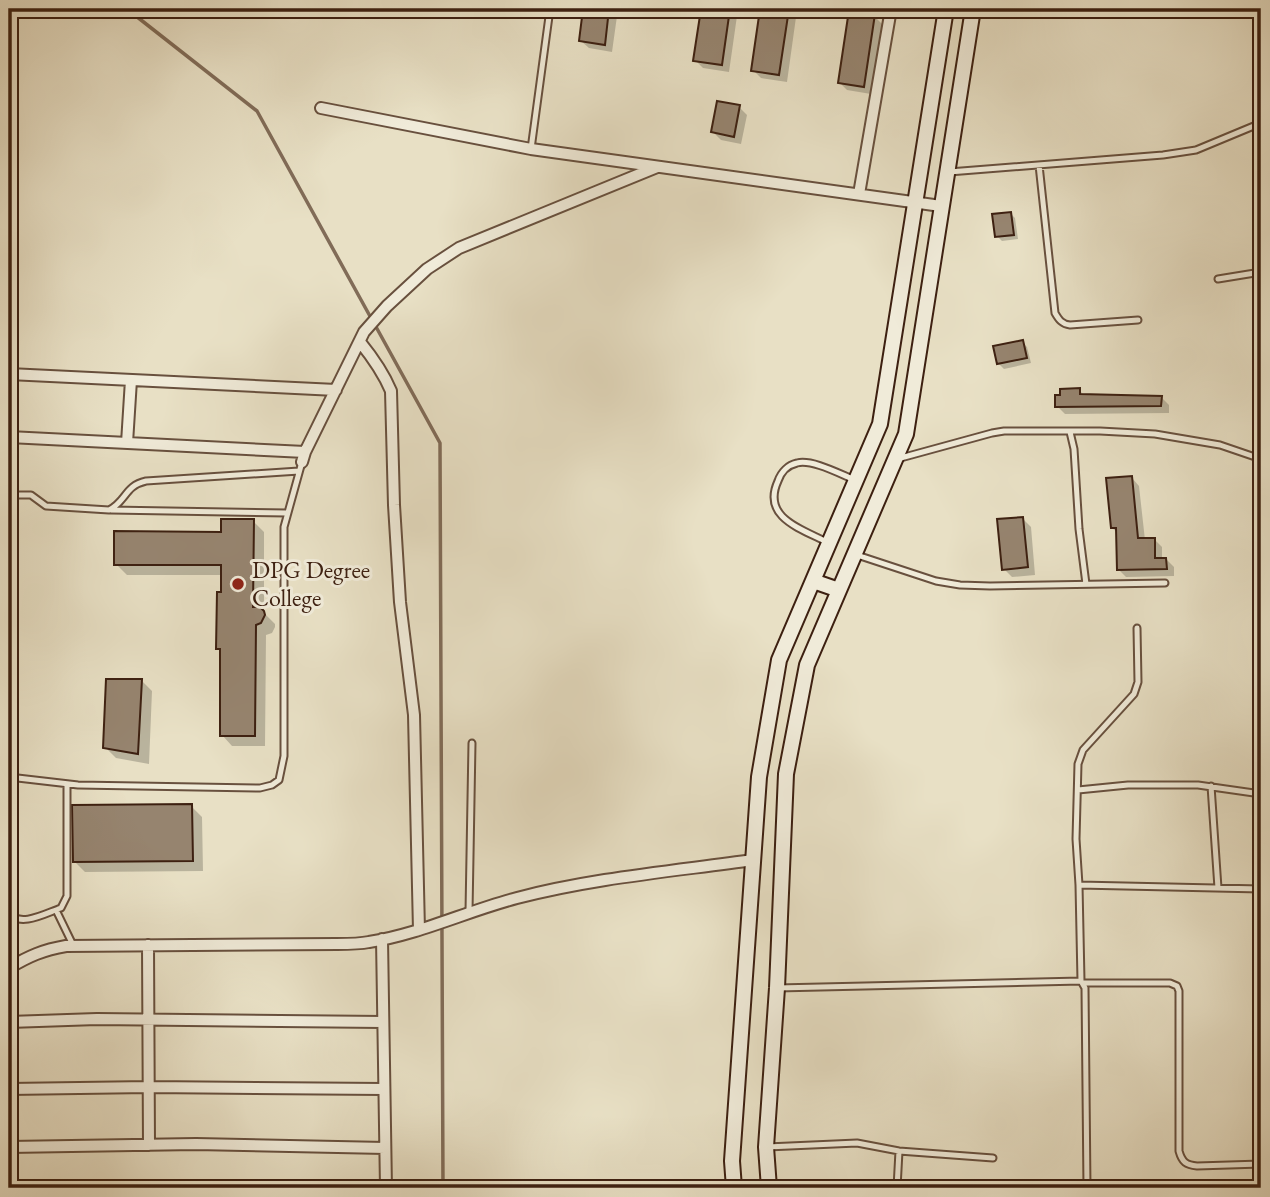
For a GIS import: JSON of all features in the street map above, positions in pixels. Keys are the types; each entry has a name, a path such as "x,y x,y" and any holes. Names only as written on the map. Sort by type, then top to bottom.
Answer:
{"main road":[{"path":"734,1188 732,1161 759,777 779,660 880,424 946,9"},
{"path":"769,1188 766,1147 777,988 786,774 807,665 905,434 973,9"},
{"path":"813,581 839,590"}],"street":[{"path":"859,194 891,9"},
{"path":"321,108 531,149 941,206"},
{"path":"9,437 127,443 302,462 362,337 387,306 427,269 459,248 660,166"},
{"path":"362,337 391,391 400,603 414,715 419,930"},
{"path":"9,374 336,390"},
{"path":"127,443 131,380"},
{"path":"9,968 47,949 73,946 368,943 419,930 518,898 753,860"},
{"path":"382,939 386,1188"},
{"path":"148,946 149,1145"},
{"path":"9,1022 97,1019 383,1022"},
{"path":"9,1089 384,1089"},
{"path":"9,1147 196,1144 385,1148"}],"lane":[{"path":"531,149 550,9"},
{"path":"946,172 1196,150 1261,123"},
{"path":"1039,165 1055,313 1058,319 1065,325 1138,320"},
{"path":"1218,279 1261,272"},
{"path":"895,460 992,433 1020,431 1155,434 1220,445 1261,459"},
{"path":"1070,432 1074,449 1079,529 1086,584"},
{"path":"9,777 67,784 260,788 272,785 279,779 284,756 284,527 302,462 146,481 132,485 117,506 108,510"},
{"path":"829,543 790,524 780,515 772,500 773,490 780,474 798,462 813,463 856,480"},
{"path":"9,495 31,495 46,506 108,510 287,513"},
{"path":"854,554 936,581 960,585 1165,583"},
{"path":"1087,1188 1085,988 1082,982 1076,839 1078,764 1083,750 1134,694 1138,682 1137,628"},
{"path":"469,913 472,743"},
{"path":"9,913 16,920 32,918 61,908 67,896 67,784"},
{"path":"1078,790 1128,785 1212,786 1261,794"},
{"path":"1212,786 1218,888"},
{"path":"1079,885 1261,889"},
{"path":"56,910 73,946"},
{"path":"777,988 1082,982 1170,983 1177,986 1179,991 1179,1151 1183,1161 1197,1166 1261,1164"},
{"path":"766,1147 850,1142 899,1152 993,1158"},
{"path":"897,1188 899,1152"}],"building":[{"path":"583,9 609,9 605,45 579,41"},
{"path":"701,9 730,9 722,65 693,61"},
{"path":"760,9 789,9 779,75 751,71"},
{"path":"849,10 875,14 864,87 838,83"},
{"path":"717,101 740,105 734,137 711,132"},
{"path":"1011,212 1014,235 995,237 992,214"},
{"path":"1023,340 1027,358 997,364 993,346"},
{"path":"1080,388 1080,394 1162,396 1161,406 1055,407 1055,395 1060,395 1060,389"},
{"path":"1132,476 1138,538 1155,538 1155,558 1166,558 1167,569 1117,570 1116,528 1111,528 1106,478"},
{"path":"1023,517 1028,567 1002,570 997,519"},
{"path":"221,519 254,519 253,607 260,607 265,615 261,623 256,625 255,736 220,736 220,649 216,649 217,592 221,592 221,565 114,565 114,531 221,532"},
{"path":"106,679 142,679 138,754 103,748"},
{"path":"192,804 193,861 73,862 72,805"}],"waterway":[{"path":"127,9 257,111 371,318"},
{"path":"375,325 440,443 443,1188"}],"place":[{"name":"DPG Degree College","path":"238,584"}]}
